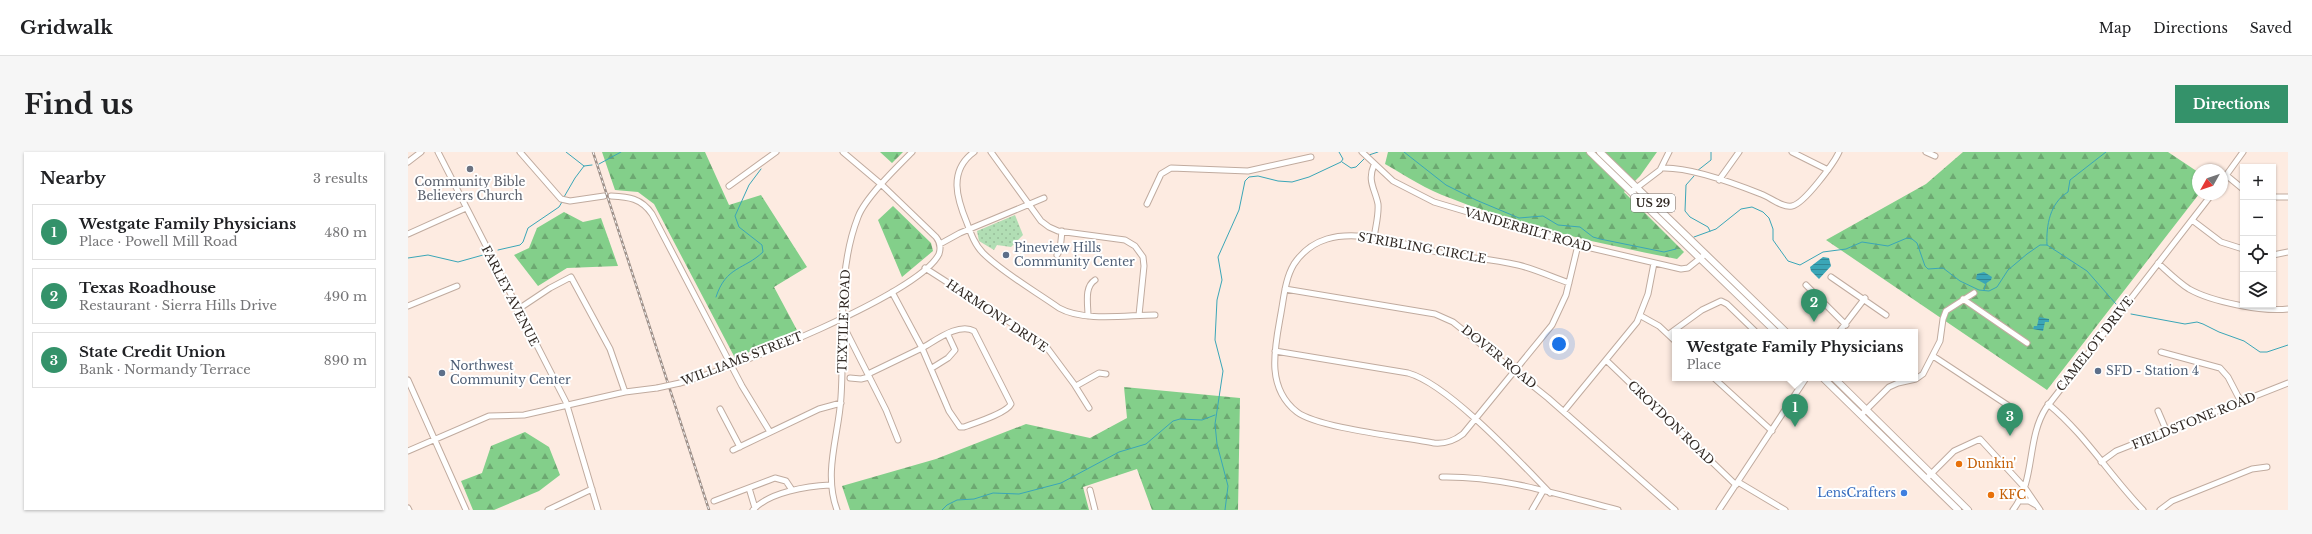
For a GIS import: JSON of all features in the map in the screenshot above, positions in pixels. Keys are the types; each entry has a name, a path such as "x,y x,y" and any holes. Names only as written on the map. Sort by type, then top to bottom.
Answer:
{"main road":[{"name":"US 29","path":"1590,152 1699,260 1773,329"},
{"name":"US 29","path":"1600,152 1783,329"},
{"path":"1826,381 1958,510"},
{"path":"1837,381 1968,510"}],"street":[{"path":"408,162 421,152"},
{"name":"FARLEY AVENUE","path":"438,152 517,310 568,406 598,510"},
{"path":"520,152 561,199 570,201 604,196"},
{"path":"729,186 776,152"},
{"path":"843,152 882,185 936,236 940,244 969,229 1044,198"},
{"name":"TEXTILE ROAD","path":"837,510 830,485 832,456 841,403 846,270 855,225 860,211 912,152"},
{"path":"974,152 962,165 956,187 958,199 969,229 976,244 988,258 1065,311 1088,316 1155,314"},
{"path":"991,152 1029,204 1049,228 1125,240 1135,246 1142,257 1144,266 1139,315"},
{"path":"1147,204 1161,174 1171,168 1242,171 1311,157 1315,152"},
{"path":"1631,192 1662,168 1669,152"},
{"path":"1719,180 1739,152"},
{"path":"1792,152 1828,170"},
{"path":"1662,168 1681,169 1719,180 1762,194 1785,206 1791,206 1799,202 1828,170 1839,152"},
{"path":"1926,152 1935,156"},
{"path":"2228,172 2243,152"},
{"name":"VANDERBILT ROAD","path":"1363,153 1374,165 1400,185 1429,200 1578,245 1684,269 1699,260 1705,254"},
{"path":"1374,165 1370,182 1376,199 1378,211 1374,239"},
{"path":"2228,177 2240,187"},
{"path":"611,196 634,198 648,209 751,403 770,432"},
{"path":"2276,197 2288,197"},
{"name":"CAMELOT DRIVE","path":"2013,510 2025,488 2036,432 2048,404 2207,200"},
{"path":"408,234 466,208"},
{"path":"2192,220 2221,242 2240,248"},
{"path":"1057,255 1060,250 1062,231"},
{"name":"STRIBLING CIRCLE","path":"1569,283 1518,265 1374,239 1342,236 1319,243 1305,252 1295,264 1285,289 1275,351 1275,372 1282,395 1298,412 1316,422 1439,444 1450,442 1459,437 1475,420 1552,325 1562,306 1569,283 1578,245"},
{"name":"WILLIAMS STREET","path":"408,451 488,416 524,415 625,392 657,388 680,383 790,343 892,292 925,268 938,255 940,244"},
{"path":"2276,254 2288,252"},
{"path":"1564,411 1641,316 1648,294 1654,262"},
{"path":"2158,263 2183,285 2200,294 2257,310 2288,309"},
{"name":"HARMONY DRIVE","path":"925,268 1045,345 1076,386 1089,408"},
{"path":"1831,277 1865,298 1886,315"},
{"path":"517,310 550,288 567,278 571,278 610,349 625,392"},
{"path":"1088,316 1088,290 1090,285 1095,280"},
{"path":"1806,285 1846,325"},
{"path":"408,306 457,286"},
{"name":"DOVER ROAD","path":"1285,289 1440,315 1464,328 1564,411 1673,509"},
{"path":"850,378 861,379 922,348 962,328 971,329 975,332 1011,400 1010,406 990,417 961,427 949,411 932,368 922,348 892,292"},
{"path":"1918,377 1921,376 1933,356 1941,337 1944,315 1949,308 1974,293"},
{"path":"1842,329 1865,298"},
{"path":"1963,299 2027,343"},
{"path":"1676,329 1714,302 1721,301 1727,304 1753,329"},
{"path":"1641,316 1672,337"},
{"path":"844,326 869,375 898,440"},
{"path":"932,368 955,350 948,335"},
{"path":"1275,351 1415,375 1429,382 1475,420 1550,493"},
{"path":"2161,352 2220,368 2228,377 2241,402"},
{"path":"1933,356 2015,410"},
{"name":"CROYDON ROAD","path":"1606,360 1737,484 1785,510"},
{"path":"1076,386 1099,373 1106,374"},
{"path":"408,380 466,510"},
{"path":"1717,381 1772,431"},
{"path":"1719,510 1772,431 1803,381"},
{"path":"1861,415 1893,385 1905,381"},
{"name":"FIELDSTONE ROAD","path":"2100,462 2116,451 2167,432 2288,382"},
{"path":"733,450 819,408 841,403"},
{"path":"2048,404 2072,425 2121,487 2144,510"},
{"path":"720,409 740,447"},
{"path":"2158,411 2167,432"},
{"path":"1926,479 1954,451 1980,439 2025,488 2038,508"},
{"path":"2160,510 2172,501 2252,468 2267,467"},
{"path":"1442,477 1470,476 1496,479 1618,510"},
{"path":"714,501 778,478 789,483 792,490"},
{"path":"748,488 754,509 792,490 804,486 830,485"},
{"path":"552,509 592,489"},
{"path":"1090,490 1095,510"},
{"path":"1532,510 1543,491"},
{"path":"2019,501 2029,501 2038,508"}],"green space":[{"path":"602,152 705,152 729,205 761,195 807,267 774,287 798,332 735,358 654,204 638,192 615,190"},
{"path":"880,152 903,152 892,163"},
{"path":"1388,152 1657,152 1640,176 1624,192 1684,252 1677,259 1562,234 1505,218 1441,195 1385,164"},
{"path":"1963,152 2168,152 2192,168 2192,200 2194,200 2047,390 1826,240 1926,184"},
{"path":"893,206 931,243 933,251 902,277 878,220"},
{"path":"564,212 583,222 601,218 618,266 567,268 538,286 514,255 529,248 537,228"},
{"path":"1015,215 1023,235 1011,247 997,245 994,250 979,241 977,231"},
{"path":"1124,387 1240,398 1238,510 1152,510 1137,469 1083,487 1089,510 850,510 842,486 936,459 1026,424 1090,438 1127,418"},
{"path":"525,432 549,447 560,475 539,491 494,510 473,510 461,481 482,473 491,446"}],"water":[{"path":"1823,257 1829,258 1831,266 1819,279 1811,271 1810,267"},
{"path":"1984,272 1992,277 1991,280 1985,284 1976,279 1977,274"},
{"path":"2039,317 2049,319 2049,322 2045,322 2043,331 2033,329 2034,326 2037,326"}],"waterway":[{"path":"566,152 584,166"},
{"path":"599,164 621,152"},
{"path":"1225,510 1228,486 1217,444 1215,424 1223,371 1215,340 1217,300 1222,280 1218,257 1239,210 1245,181 1249,177 1258,176 1278,181 1292,182 1309,177 1341,162 1343,159 1339,152"},
{"path":"1369,155 1378,152"},
{"path":"1404,152 1446,185 1476,200 1519,218 1543,216 1558,225 1580,227 1593,237 1600,239 1664,252 1676,249"},
{"path":"1697,171 1711,160 1711,152"},
{"path":"2047,245 2047,230 2050,215 2057,202 2068,192 2070,180 2106,152"},
{"path":"1342,162 1351,168 1356,167 1364,159"},
{"path":"564,197 584,166 592,165"},
{"path":"716,297 720,287 730,274 763,252 762,245 739,227 735,216 749,185 761,169"},
{"path":"1694,176 1686,185 1685,211 1690,217 1708,227 1710,231"},
{"path":"498,250 520,245 523,242 528,228 559,207 562,202"},
{"path":"1694,237 1716,229 1741,209 1752,207 1763,212 1769,218 1773,229 1773,240 1788,261 1800,265 1823,252 1846,249 1862,242 1888,246 1907,238 1912,239 1917,243 1925,266 1928,269 1943,268 1960,281 1979,290 1989,291 1997,287 2008,270 2027,254 2040,245 2047,245 2087,271 2116,304"},
{"path":"408,258 428,255 458,262 483,255"},
{"path":"1984,290 1986,283"},
{"path":"2131,314 2185,324 2197,322 2244,341 2260,352 2267,352 2288,345"},
{"path":"942,510 947,505 957,500 974,499 993,493 1019,494 1061,483 1119,452 1146,444 1173,421 1180,419 1202,420 1215,415"}],"railway":[{"path":"593,152 709,510"}],"place":[{"name":"Community Bible Believers Church","path":"470,169"},
{"name":"Pineview Hills Community Center","path":"1006,255"},
{"name":"Texas Roadhouse","path":"1814,322"},
{"name":"SFD - Station 4","path":"2098,371"},
{"name":"Northwest Community Center","path":"442,373"},
{"name":"Westgate Family Physicians","path":"1795,427"},
{"name":"State Credit Union","path":"2010,436"},
{"name":"Dunkin'","path":"1959,464"},
{"name":"LensCrafters","path":"1904,493"},
{"name":"KFC","path":"1991,495"}]}
